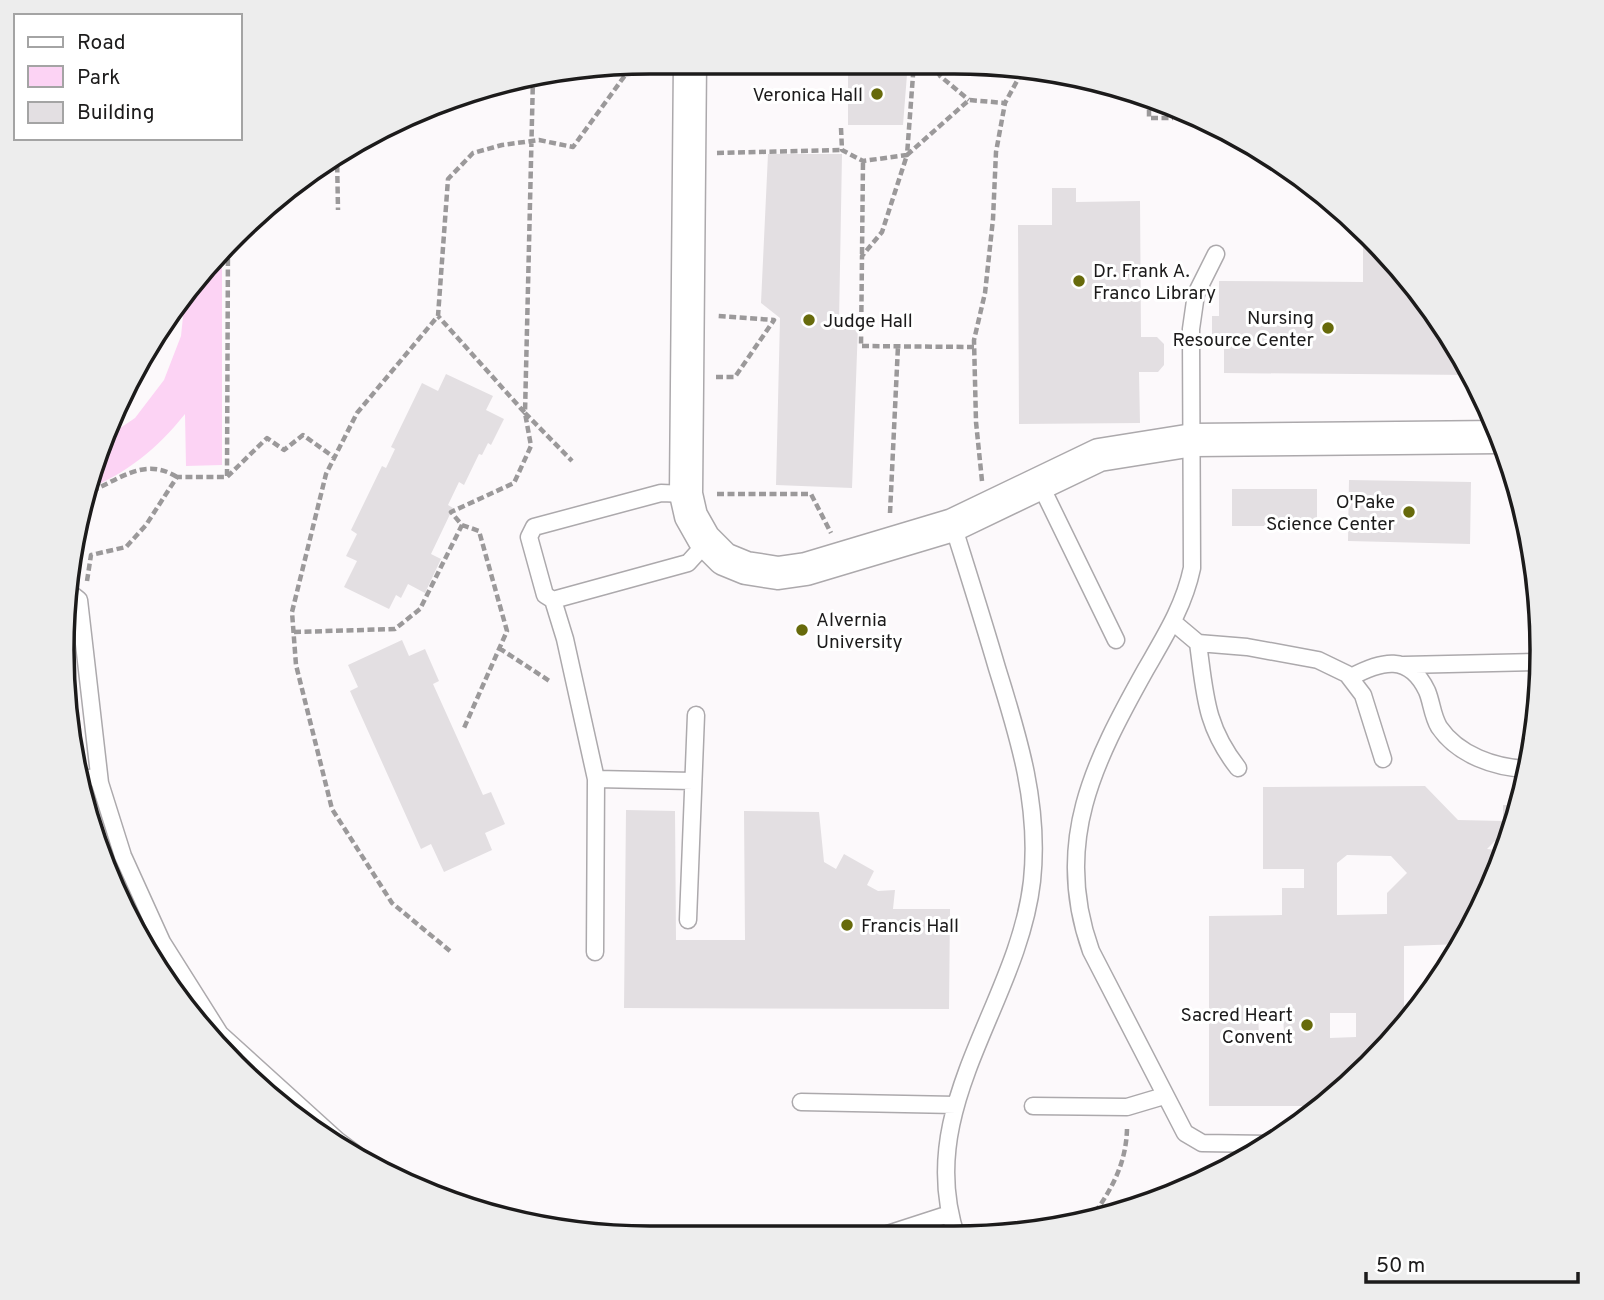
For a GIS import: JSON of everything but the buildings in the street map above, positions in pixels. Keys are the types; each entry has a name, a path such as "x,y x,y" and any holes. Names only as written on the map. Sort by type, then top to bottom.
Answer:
{"street":[{"path":"690,74 686,494 691,516 707,542 724,559 778,573 844,558 953,526 1099,454 1193,440 1490,438"}],"lane":[{"path":"1216,254 1196,293 1193,310 1192,568 1183,602 1117,722 1094,771 1080,819 1075,877 1083,931 1091,951 1179,1125 1192,1140 1202,1143 1251,1144"},
{"path":"1040,484 1116,640"},
{"path":"686,494 662,493 534,527 530,537 545,595 554,600 688,563 707,542"},
{"path":"953,526 1021,745 1031,793 1034,841 1027,916 1014,957 960,1087 956,1105 948,1145 945,1192 953,1226"},
{"path":"554,600 596,779 595,952"},
{"path":"75,606 99,776 123,856 191,998"},
{"path":"1173,622 1198,643 1247,647 1318,660 1351,677 1367,706 1383,759"},
{"path":"1198,643 1203,697 1209,718 1216,737 1238,768"},
{"path":"1351,677 1374,665 1388,662 1404,665 1530,662"},
{"path":"1404,665 1426,690 1440,728 1463,752 1518,766"},
{"path":"688,920 696,715"},
{"path":"88,778 99,776"},
{"path":"596,779 693,781"},
{"path":"223,1037 306,1112"},
{"path":"1033,1106 1127,1107 1164,1096"},
{"path":"801,1102 956,1105"},
{"path":"1231,1143 1241,1150"},
{"path":"910,1226 948,1214"}],"path":[{"path":"862,256 882,232 907,155 913,74"},
{"path":"939,74 969,100 1005,103"},
{"path":"450,951 392,903 332,809 296,665 292,612 327,474 357,414 438,316 448,179 472,153 502,145 539,141 573,147 626,75"},
{"path":"987,510 976,422 974,347 985,293 993,219 996,152 1005,103 1019,77"},
{"path":"464,728 507,631 479,531 462,524 451,512 514,483 531,446 525,413 533,86"},
{"path":"688,152 842,150 863,161 907,155 969,100"},
{"path":"1149,108 1149,118 1173,118"},
{"path":"841,128 842,150"},
{"path":"863,161 861,346 974,347"},
{"path":"337,166 338,210"},
{"path":"227,477 228,258"},
{"path":"688,313 774,320 735,377 688,377"},
{"path":"438,316 572,461"},
{"path":"888,545 898,346"},
{"path":"97,488 139,468 163,468 177,477 227,477 267,438 284,450 303,435 335,458"},
{"path":"77,593 88,578 91,555 126,547 146,525 177,477"},
{"path":"686,494 811,494 844,558"},
{"path":"294,632 395,629 419,609 462,524"},
{"path":"499,648 576,698"},
{"path":"1100,1208 1112,1190 1126,1154 1127,1107"}],"green space":[{"path":"222,264 222,465 186,466 185,414 163,439 140,459 98,484 116,431 135,418 164,380 181,336 183,313"}],"place":[{"name":"Veronica Hall","path":"877,94"},
{"name":"Dr. Frank A. Franco Library","path":"1079,281"},
{"name":"Judge Hall","path":"809,320"},
{"name":"Nursing Resource Center","path":"1328,328"},
{"name":"O'Pake Science Center","path":"1409,512"},
{"name":"Alvernia University","path":"802,630"},
{"name":"Francis Hall","path":"847,925"},
{"name":"Sacred Heart Convent","path":"1307,1025"}]}
